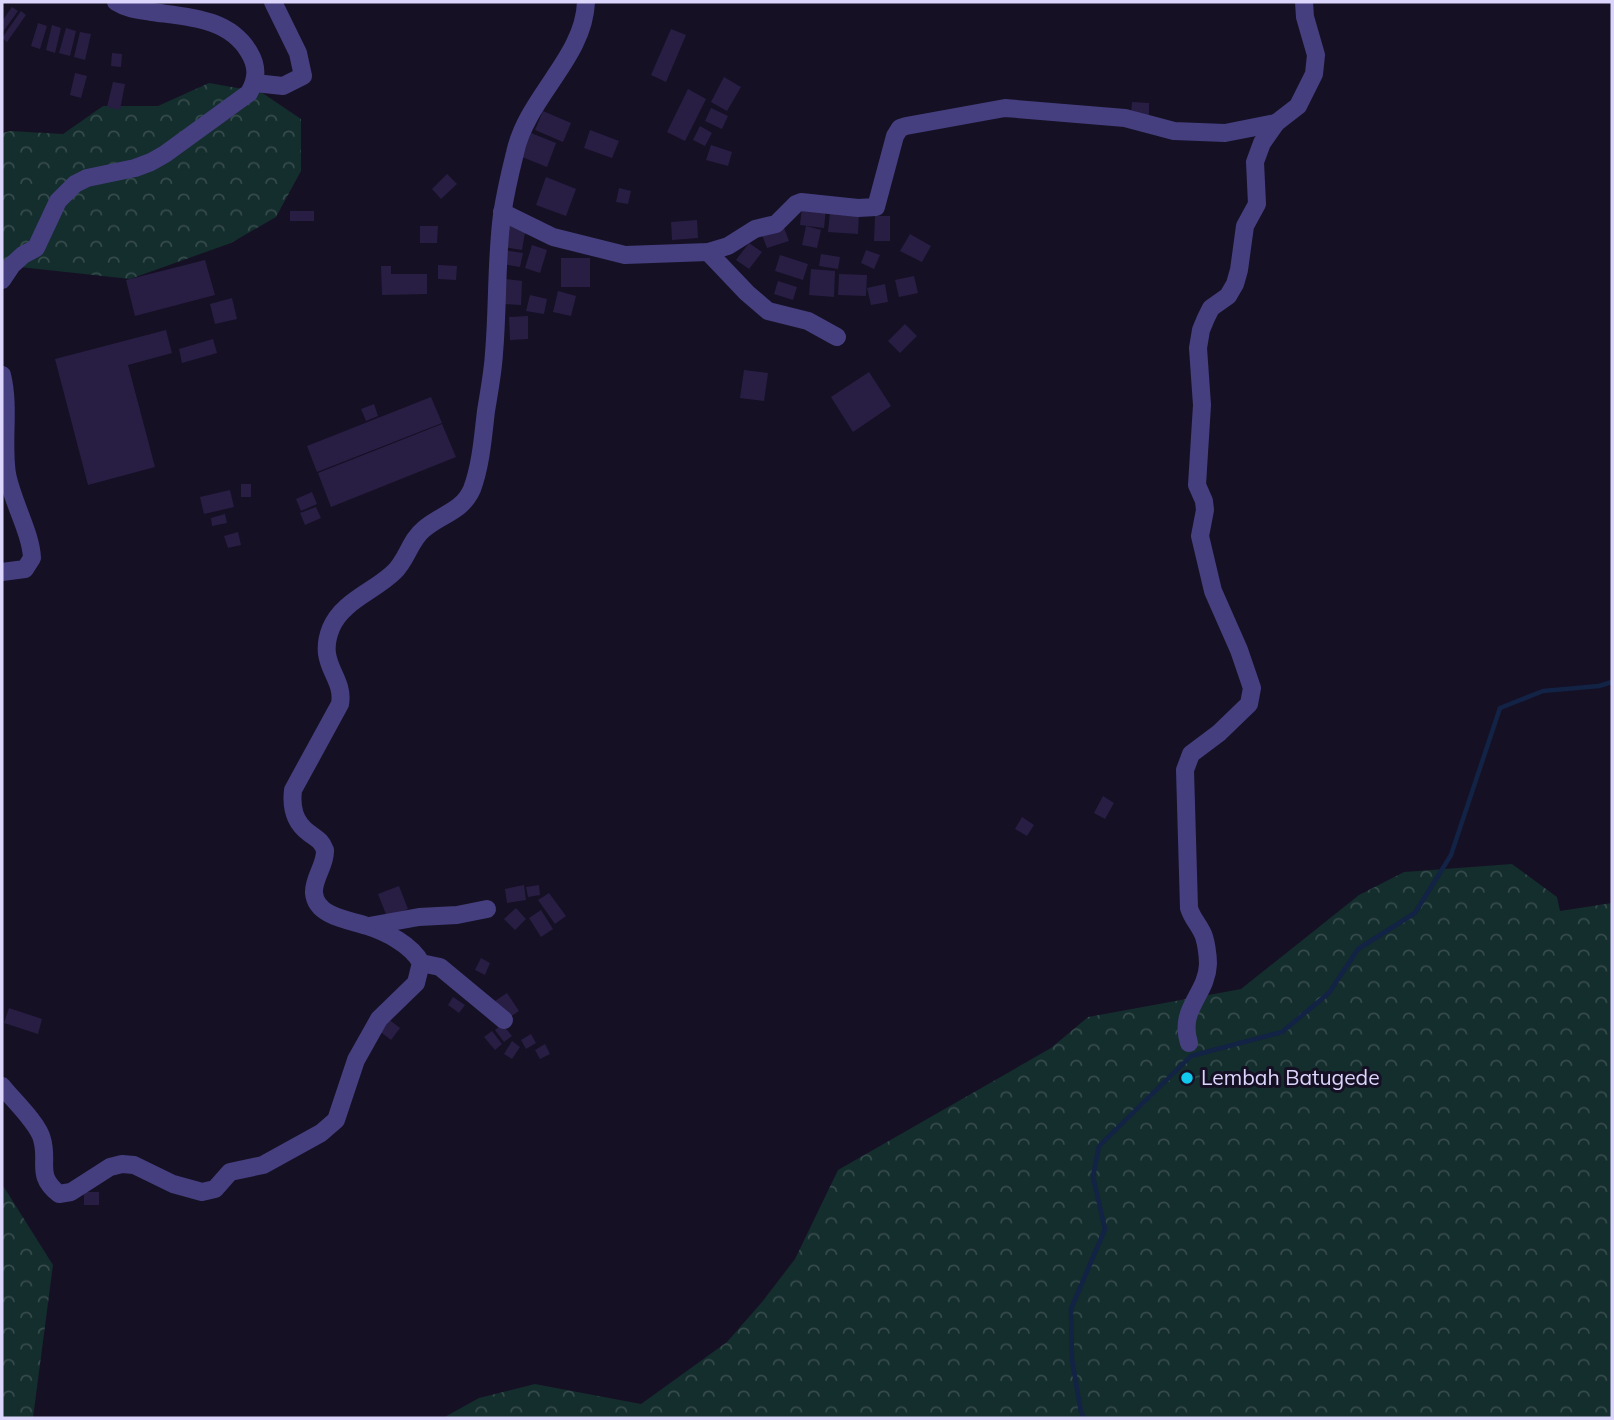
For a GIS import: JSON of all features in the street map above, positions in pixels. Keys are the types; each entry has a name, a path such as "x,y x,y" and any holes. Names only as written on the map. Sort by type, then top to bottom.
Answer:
{"street":[{"path":"2,280 12,265 36,248 58,201 66,191 87,178 135,168 165,154 249,93 255,83 254,60 245,45 233,33 197,18 134,9 116,2"},
{"path":"255,83 283,86 303,76 298,53 273,2"},
{"path":"504,1020 440,967 421,963 411,948 369,926 331,914 317,900 314,890 326,855 325,850 319,839 301,827 294,815 292,802 293,790 340,704 340,690 327,660 329,637 336,620 349,606 395,571 421,531 455,511 466,501 472,488 481,451 494,355 502,212 519,136 533,106 576,42 583,26 586,2"},
{"path":"1189,1043 1185,1031 1187,1015 1197,999 1208,966 1203,932 1192,920 1189,908 1185,770 1191,754 1250,704 1252,688 1239,650 1213,591 1200,536 1205,510 1204,501 1196,485 1202,405 1198,348 1206,318 1212,308 1228,296 1235,284 1245,226 1257,204 1255,162 1262,143 1276,123 1298,106 1314,75 1316,55 1305,17 1304,2"},
{"path":"502,212 553,237 625,256 708,252 728,246 755,229 776,224 796,204 802,202 858,208 876,207 895,136 900,128 906,126 1005,108 1125,118 1174,131 1225,133 1276,123"},
{"path":"708,252 768,311 808,321 837,337"},
{"path":"2,375 6,394 6,470 32,558 25,569 2,572"},
{"path":"369,926 487,909"},
{"path":"2,1086 41,1134 44,1147 43,1175 49,1186 59,1194 71,1192 110,1167 122,1164 134,1165 196,1192 215,1189 230,1172 263,1165 321,1133 336,1120 356,1060 379,1020 416,983 421,963"}],"green space":[{"path":"209,83 261,92 301,119 301,171 276,217 231,243 130,279 20,267 2,288 2,133 11,131 63,134 103,106 158,106"},
{"path":"1512,864 1557,897 1560,911 1612,903 1612,1418 443,1418 479,1398 535,1384 641,1404 727,1342 762,1302 795,1259 838,1170 1051,1048 1088,1017 1241,989 1359,895 1404,872"},
{"path":"2,1184 53,1265 33,1418 2,1418"}],"building":[{"path":"12,7 18,11 2,33 2,21"},
{"path":"21,11 26,15 7,42 2,38"},
{"path":"38,23 47,26 40,49 31,46"},
{"path":"52,25 61,28 55,53 46,50"},
{"path":"66,28 76,31 70,56 59,53"},
{"path":"671,29 686,35 666,82 651,75"},
{"path":"80,32 91,34 85,60 74,57"},
{"path":"112,53 122,54 121,67 111,66"},
{"path":"75,73 87,76 81,98 70,95"},
{"path":"724,77 741,87 727,111 711,102"},
{"path":"113,82 125,84 120,110 107,107"},
{"path":"688,89 706,99 685,141 667,132"},
{"path":"1132,102 1149,103 1149,115 1131,114"},
{"path":"711,108 728,116 722,129 705,121"},
{"path":"543,111 571,123 563,142 535,130"},
{"path":"700,126 712,133 705,146 693,140"},
{"path":"590,130 619,141 612,158 584,148"},
{"path":"531,133 556,143 547,167 522,157"},
{"path":"711,145 732,152 728,166 706,160"},
{"path":"447,174 457,184 441,199 432,189"},
{"path":"546,177 576,189 566,216 536,205"},
{"path":"619,188 631,191 628,204 616,202"},
{"path":"802,206 826,208 824,228 800,225"},
{"path":"290,211 314,211 314,221 290,221"},
{"path":"830,211 859,213 858,234 828,232"},
{"path":"875,216 890,216 890,241 874,241"},
{"path":"697,220 698,238 672,240 671,222"},
{"path":"507,224 526,227 522,250 503,247"},
{"path":"420,226 438,226 437,243 420,243"},
{"path":"806,226 821,230 817,248 802,245"},
{"path":"784,228 789,241 767,248 762,235"},
{"path":"910,234 931,246 922,262 900,251"},
{"path":"749,243 762,252 749,269 736,260"},
{"path":"532,245 547,250 540,273 525,268"},
{"path":"504,250 523,253 520,267 502,264"},
{"path":"866,250 880,255 874,269 861,263"},
{"path":"821,254 840,257 838,269 819,266"},
{"path":"780,255 808,264 803,280 775,271"},
{"path":"561,258 590,258 590,287 561,287"},
{"path":"205,260 215,295 135,316 126,280"},
{"path":"438,265 457,266 456,280 438,279"},
{"path":"381,266 391,266 391,274 427,274 427,294 382,295"},
{"path":"811,269 835,271 834,297 809,295"},
{"path":"839,274 867,275 866,296 838,295"},
{"path":"914,276 918,293 899,297 895,280"},
{"path":"505,279 522,281 521,305 503,304"},
{"path":"778,281 797,287 793,300 774,294"},
{"path":"885,284 888,302 871,305 867,288"},
{"path":"558,291 576,296 571,316 553,312"},
{"path":"530,295 547,299 544,314 526,311"},
{"path":"232,298 237,319 215,324 210,304"},
{"path":"528,316 528,339 510,340 509,317"},
{"path":"905,324 917,336 900,353 888,341"},
{"path":"166,330 172,353 128,365 155,467 88,485 55,359"},
{"path":"213,339 217,353 182,363 179,349"},
{"path":"744,370 768,373 764,401 740,398"},
{"path":"869,372 891,406 853,432 831,397"},
{"path":"431,397 442,423 317,472 307,446"},
{"path":"374,404 378,416 366,421 361,409"},
{"path":"442,424 456,457 331,507 318,473"},
{"path":"241,484 251,484 251,497 241,497"},
{"path":"230,490 234,507 204,514 200,497"},
{"path":"312,492 317,504 301,511 296,499"},
{"path":"316,507 321,518 305,525 300,513"},
{"path":"225,514 227,523 212,526 211,518"},
{"path":"238,532 241,545 228,548 224,536"},
{"path":"1103,796 1114,803 1105,819 1094,813"},
{"path":"1022,817 1034,825 1027,836 1015,829"},
{"path":"524,885 526,900 507,903 505,889"},
{"path":"539,885 540,895 528,897 526,887"},
{"path":"399,886 408,909 387,917 378,894"},
{"path":"549,893 566,916 555,924 538,900"},
{"path":"516,908 526,919 515,930 504,919"},
{"path":"541,910 553,929 541,937 529,918"},
{"path":"481,958 490,963 485,975 475,970"},
{"path":"507,993 519,1011 507,1019 495,1001"},
{"path":"453,997 465,1005 459,1013 448,1005"},
{"path":"9,1008 42,1019 38,1034 4,1023"},
{"path":"387,1018 400,1028 391,1040 378,1030"},
{"path":"502,1024 512,1036 504,1042 495,1030"},
{"path":"492,1031 502,1044 495,1050 484,1037"},
{"path":"531,1034 536,1043 526,1049 521,1040"},
{"path":"512,1041 520,1047 512,1059 504,1054"},
{"path":"545,1044 550,1054 540,1059 535,1050"},
{"path":"84,1192 99,1192 99,1205 84,1205"}],"waterway":[{"path":"1084,1418 1072,1360 1071,1309 1105,1229 1093,1177 1099,1146 1191,1056 1282,1032 1329,993 1358,949 1415,913 1451,855 1500,708 1543,691 1599,686 1612,682"}],"place":[{"name":"Lembah Batugede","path":"1187,1078"}]}
